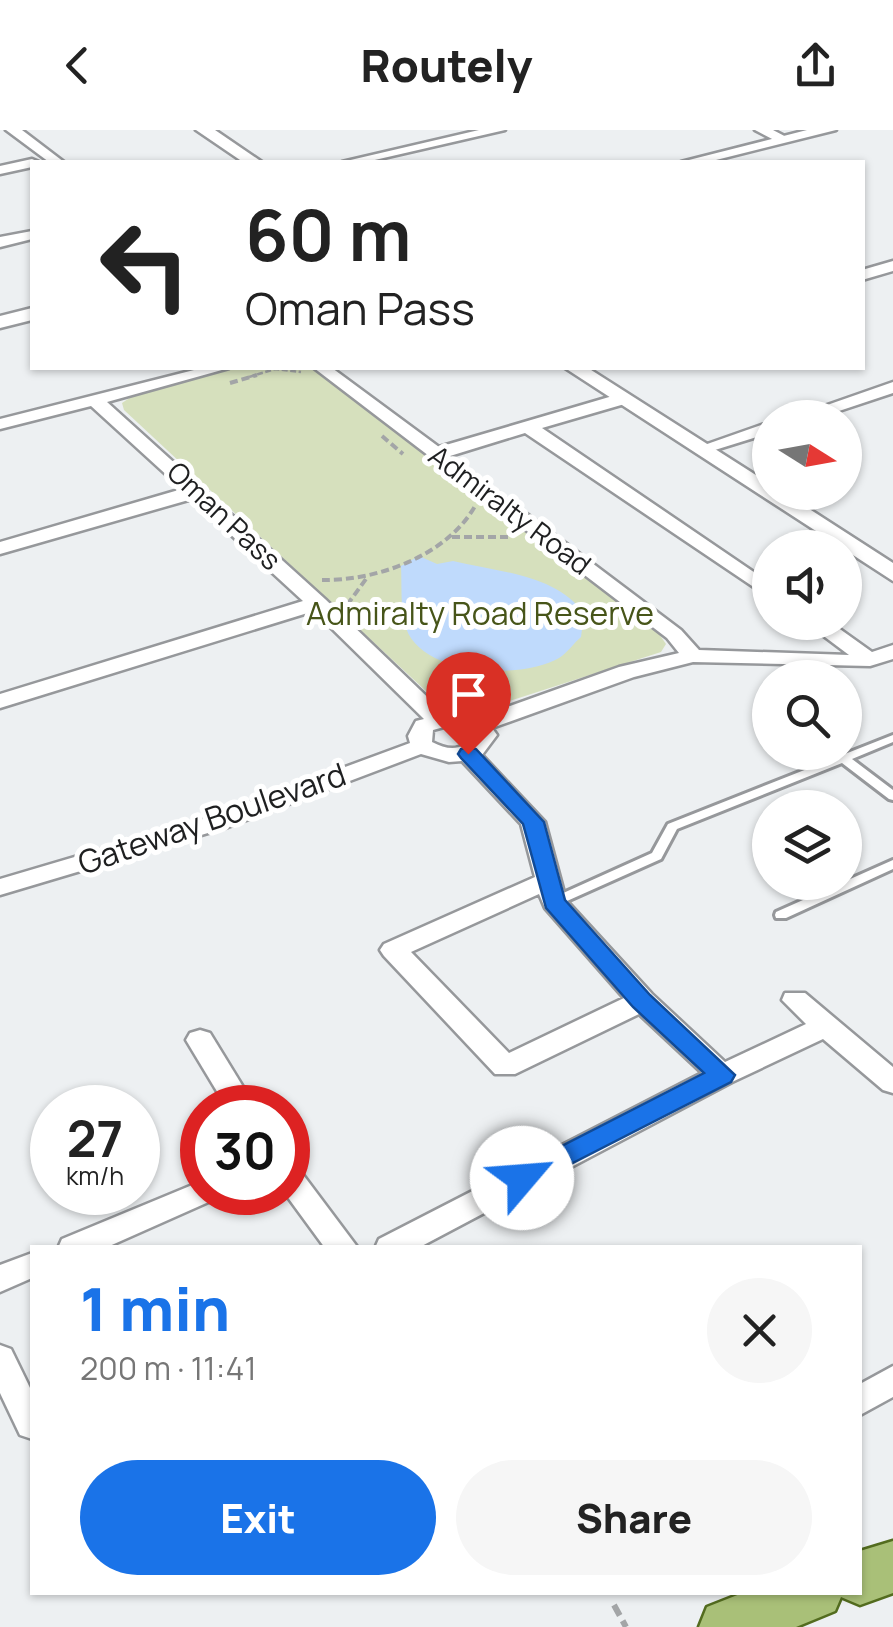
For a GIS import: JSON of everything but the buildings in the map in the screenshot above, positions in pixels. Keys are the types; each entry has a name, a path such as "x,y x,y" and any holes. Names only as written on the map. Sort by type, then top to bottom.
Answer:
{"main road":[{"path":"862,1577 893,1567"},
{"path":"728,1627 808,1595"}],"street":[{"path":"13,130 54,160"},
{"path":"204,130 251,160"},
{"path":"358,160 498,130"},
{"path":"762,130 784,140"},
{"path":"698,160 828,130"},
{"path":"0,170 30,164"},
{"path":"0,242 30,235"},
{"path":"865,274 893,266"},
{"path":"0,322 30,314"},
{"path":"578,370 893,574"},
{"name":"Admiralty Road","path":"315,371 436,454 674,634 693,656"},
{"path":"0,424 94,400 224,375"},
{"path":"852,400 893,387"},
{"path":"867,395 892,410"},
{"name":"Oman Pass","path":"94,400 319,592 437,719"},
{"path":"436,454 622,400"},
{"path":"528,428 752,580"},
{"path":"702,449 752,433"},
{"path":"0,548 197,491"},
{"path":"0,701 319,592"},
{"path":"841,640 870,660"},
{"path":"480,725 486,736 480,748 468,754 448,756 422,746 419,736 424,726 437,719 456,717 480,725 627,672 693,656 870,660 893,651"},
{"name":"Gateway Boulevard","path":"0,887 220,822 422,746"},
{"path":"468,754 533,822 552,891 642,1001 722,1075"},
{"path":"552,891 392,950 504,1067 642,1001"},
{"path":"796,1000 893,1083"},
{"path":"396,1245 722,1075 826,1026"},
{"path":"200,1040 228,1085"},
{"path":"80,1245 180,1202"},
{"path":"310,1205 341,1245"},
{"path":"0,1279 30,1266"},
{"path":"0,1359 30,1421"},
{"path":"862,1399 893,1380"}],"lane":[{"path":"862,753 893,738"},
{"path":"552,891 657,856 672,826 820,770"},
{"path":"859,770 893,796"},
{"path":"781,915 893,864"}],"path":[{"path":"224,375 260,370"},
{"path":"378,430 386,444 404,455"},
{"path":"319,592 366,579 451,537 473,515 476,504"},
{"path":"451,537 498,535 524,539"},
{"path":"347,605 366,579"},
{"path":"614,1605 626,1627"}],"green space":[{"name":"Admiralty Road Reserve","path":"227,370 322,370 657,631 666,644 661,652 479,711 463,710 427,692 124,410 122,403 137,393"}],"water":[{"path":"419,556 437,564 453,561 507,572 558,590 584,614 581,637 559,658 522,669 475,669 431,656 416,644 406,628 403,613 401,566"}],"route":[{"path":"468,754 533,822 554,902 642,1001 722,1075 522,1178"}]}
